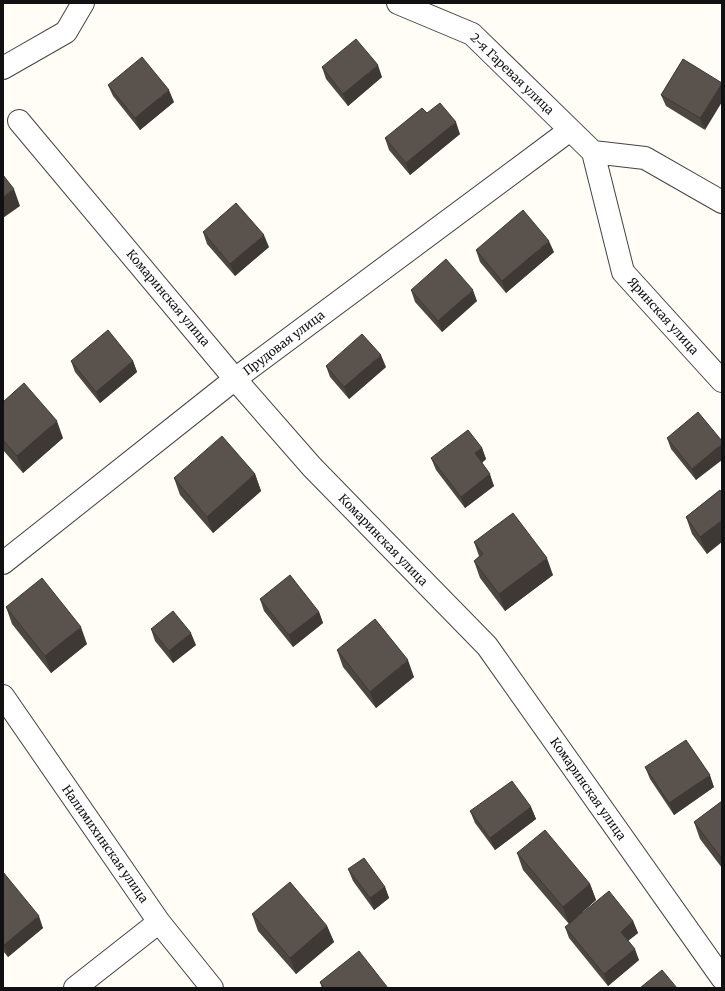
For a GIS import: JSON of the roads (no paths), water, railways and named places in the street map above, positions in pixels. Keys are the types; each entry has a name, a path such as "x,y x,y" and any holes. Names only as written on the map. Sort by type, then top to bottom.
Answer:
{"street":[{"path":"3,68 66,32 83,3"},
{"name":"2-я Гаревая улица","path":"398,3 472,34 593,152"},
{"name":"Комаринская улица","path":"19,120 235,379 312,467 487,646 722,978"},
{"name":"Прудовая улица","path":"3,563 235,379 570,130"},
{"path":"593,152 645,158 722,202"},
{"name":"Яринская улица","path":"593,152 623,272 722,380"},
{"name":"Налимихинская улица","path":"3,696 159,922 212,988"},
{"path":"75,988 159,922"}]}
